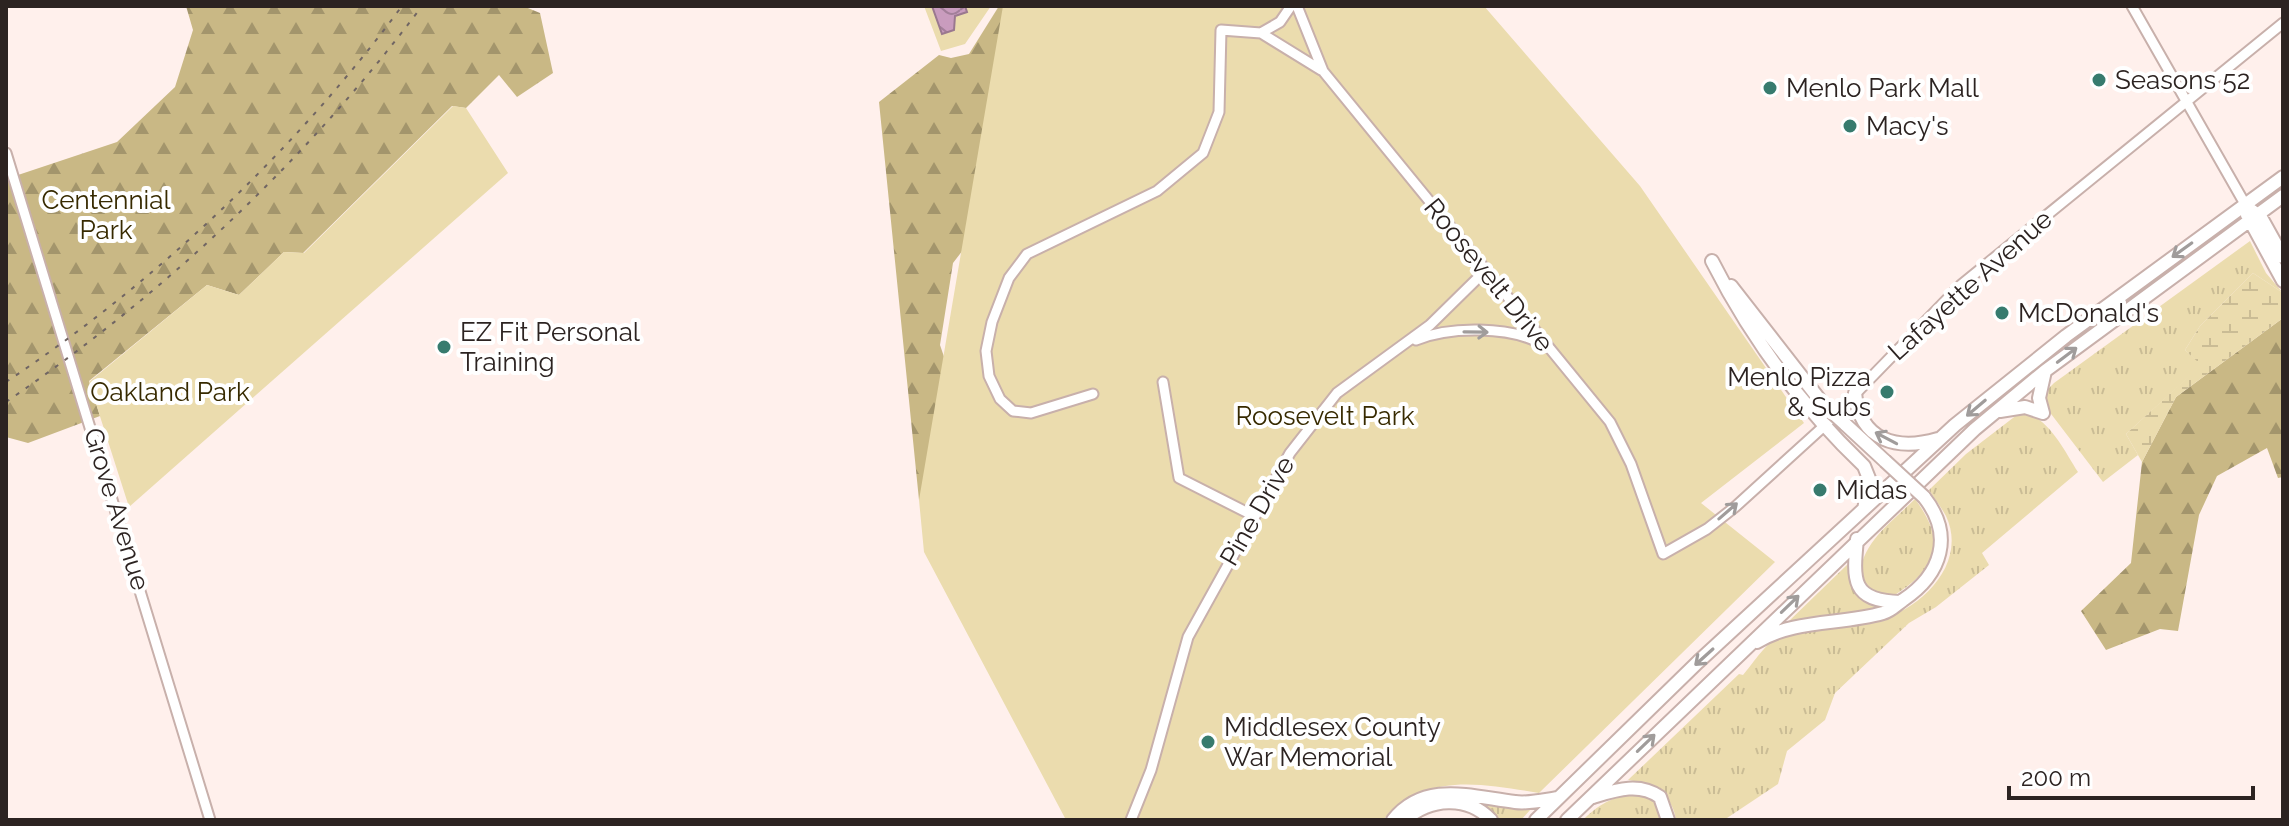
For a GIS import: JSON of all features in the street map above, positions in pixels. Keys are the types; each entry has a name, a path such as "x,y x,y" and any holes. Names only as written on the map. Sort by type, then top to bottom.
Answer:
{"highway":[{"path":"1536,820 1941,438 2066,336 2283,177"},
{"path":"1567,820 1857,539 1996,411 2045,371 2283,196"},
{"path":"2245,204 2283,281"},
{"path":"2253,218 2283,257"},
{"path":"1734,658 1771,635 1799,626 1883,613 1929,580 1941,556 1939,521 1924,497 1823,404 1712,261 1741,320 1823,427 1864,466 1870,481 1864,509"},
{"path":"1996,411 2025,407 2043,413 2039,398 2045,371"},
{"path":"1855,393 1862,420 1884,439 1907,446 1941,438"},
{"path":"1857,539 1854,572 1861,591 1879,601 1900,602"},
{"path":"1590,797 1625,788 1644,789 1660,797 1668,820"},
{"path":"1393,820 1415,801 1436,794 1459,793 1518,803 1558,798"},
{"path":"1405,820 1420,809 1448,801 1474,807 1491,820"}],"street":[{"path":"1261,33 1280,22 1291,6"},
{"name":"Roosevelt Drive","path":"1297,6 1323,71 1619,437 1663,554"},
{"path":"2132,6 2245,204"},
{"name":"Lafayette Avenue","path":"1663,554 1707,529 1735,507 1823,427 1961,285 2283,23"},
{"path":"1093,394 1031,413 1007,406 993,387 986,364 992,322 1009,278 1027,254 1157,191 1203,153 1219,112 1221,30 1261,33 1323,71"},
{"name":"Grove Avenue","path":"6,153 210,820"},
{"name":"Pine Drive","path":"1131,820 1151,770 1188,637 1290,453 1324,406 1351,380 1447,311 1486,270"},
{"path":"1402,345 1434,334 1466,332 1516,335 1549,348"},
{"path":"1163,382 1179,478 1254,516"}],"green space":[{"name":"Centennial Park","path":"186,6 523,6 540,13 553,73 517,97 499,75 466,108 452,106 303,253 284,252 239,295 207,285 89,381 100,416 28,443 6,437 6,179 117,142 175,87 193,30"},
{"path":"924,6 991,6 965,44 941,51"},
{"path":"999,6 1008,6 1003,198 953,263 940,345 969,430 931,500 919,500 879,102 939,55 951,58 969,54"},
{"name":"Roosevelt Park","path":"1003,6 1484,6 1640,186 1804,423 1701,503 1775,562 1539,793 1476,785 1436,788 1399,804 1383,820 1066,820 924,552 919,500"},
{"name":"Oakland Park","path":"453,106 466,108 508,173 129,507 89,382 207,285 239,295 284,252 304,253"},
{"path":"2250,241 2266,273 2283,293 2253,273 2200,326 2185,350 2202,365 2126,434 2138,455 2103,482 2045,406 2043,394"},
{"path":"2253,273 2283,293 2283,318 2176,397 2142,462 2126,434 2201,365 2185,350 2200,326"},
{"path":"2283,318 2283,477 2278,478 2267,448 2217,476 2199,515 2178,631 2160,629 2106,650 2081,611 2131,563 2142,462 2176,397"},
{"path":"2022,411 2048,428 2078,472 1982,553 1989,565 1936,607 1909,623 1835,693 1825,720 1787,751 1778,784 1724,820 1676,820 1671,804 1660,792 1628,780 1739,674 1743,675 1776,639 1799,632 1879,620 1911,606 1925,595 1946,567 1951,551 1951,534 1946,516 1929,490 1966,454"},
{"path":"1915,499 1931,528 1933,553 1920,575 1908,586 1893,596 1875,592 1860,579 1865,555 1878,534"},
{"path":"1849,563 1850,580 1856,592 1881,608 1789,621"},
{"path":"1644,794 1659,802 1665,820 1583,820 1610,800"},
{"path":"1480,800 1531,809 1521,820 1498,820"}],"water":[{"path":"932,6 965,6 967,12 955,16 954,30 942,34"}],"railway":[{"path":"6,382 116,301 220,211 316,112 402,6"},
{"path":"6,402 121,316 230,221 331,118 422,6"}],"place":[{"name":"Seasons 52","path":"2099,80"},
{"name":"Menlo Park Mall","path":"1770,88"},
{"name":"Macy's","path":"1850,126"},
{"name":"McDonald's","path":"2002,313"},
{"name":"EZ Fit Personal Training","path":"444,347"},
{"name":"Menlo Pizza & Subs","path":"1887,392"},
{"name":"Midas","path":"1820,490"},
{"name":"Middlesex County War Memorial","path":"1208,742"}]}
